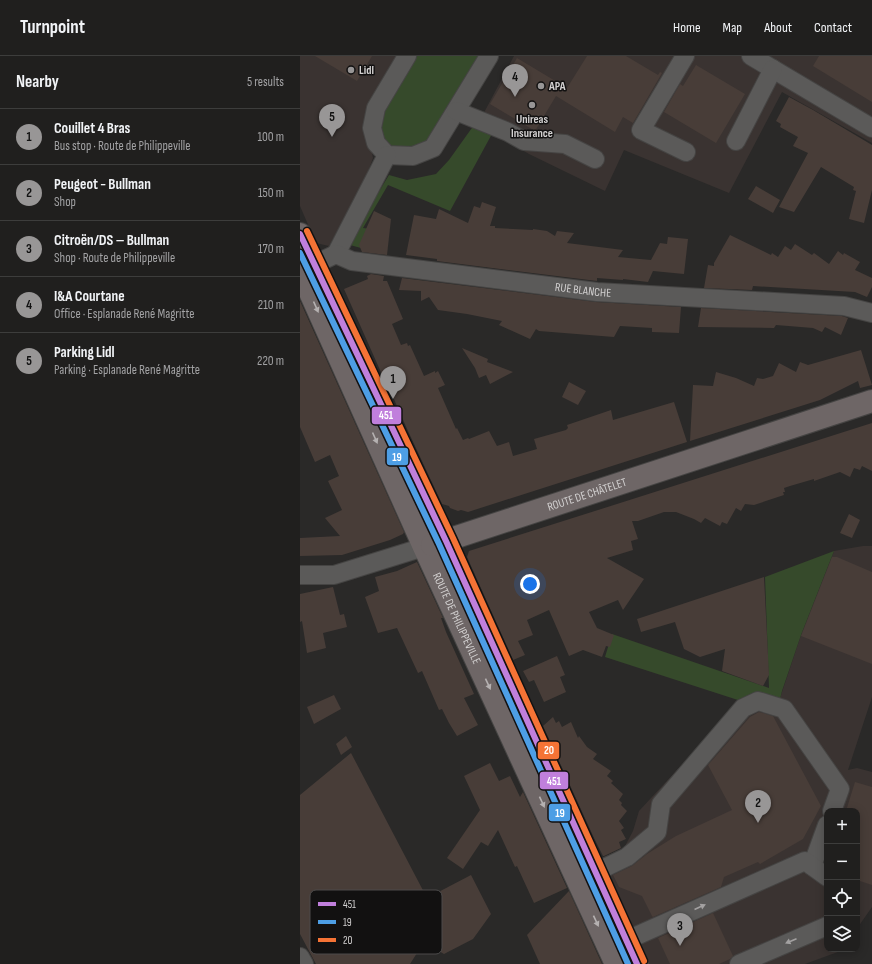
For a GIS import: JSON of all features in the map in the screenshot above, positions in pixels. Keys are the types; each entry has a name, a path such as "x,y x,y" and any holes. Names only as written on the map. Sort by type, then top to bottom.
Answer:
{"main road":[{"path":"300,234 305,269"},
{"name":"ROUTE DE PHILIPPEVILLE","path":"305,269 446,541 637,964"},
{"name":"ROUTE DE PHILIPPEVILLE","path":"305,269 424,547 616,964"},
{"name":"ROUTE DE CHÂTELET","path":"424,547 872,401"}],"street":[{"path":"407,56 376,108 372,128 376,143 387,155 413,156 433,148 489,56"},
{"path":"685,56 641,130 686,152"},
{"path":"751,56 872,128"},
{"path":"736,141 773,69"},
{"path":"456,111 508,132 524,141 565,144 595,159"},
{"path":"305,269 336,254 387,155"},
{"name":"RUE BLANCHE","path":"336,254 352,261 596,292 844,306 872,313"},
{"name":"ROUTE DE CHÂTELET","path":"300,575 334,575 424,547"},
{"path":"596,872 627,857 657,832 661,804 744,708 758,701 784,709 840,789 833,808"},
{"path":"812,866 824,833"},
{"path":"626,940 805,861 824,875"},
{"path":"739,964 824,927"},
{"path":"300,957 304,964"}],"shaded area":[{"path":"300,56 411,56 369,138 373,158 365,180 329,246 316,243 300,206"},
{"path":"514,56 872,56 872,143 782,92 729,193 624,150 605,191 529,154 478,124"},
{"path":"872,546 872,697 848,770 857,768 872,772 872,907 860,924 860,808 824,808 824,952 838,952 805,964 649,964 597,860 624,848 633,831 639,811 741,701 780,698 801,635 834,551"}],"green space":[{"path":"412,56 484,56 433,140 417,149 401,149 385,145 377,129 379,112"},
{"path":"474,125 493,132 450,211 388,185 363,228 371,229 368,250 350,245 358,226 389,175 407,180 436,174 449,160"},
{"path":"834,551 801,635 780,699 741,701 605,657 612,634 769,688 765,577"}],"building":[{"name":"Lidl","path":"315,56 372,56 357,81"},
{"path":"587,56 626,56 658,75 660,72 662,73 633,123 623,117 615,132 556,96 535,131 490,104 517,58 567,88"},
{"path":"819,56 872,56 872,102 813,66"},
{"path":"696,65 745,94 716,143 664,112 680,84 683,86"},
{"path":"789,97 872,145 872,190 864,223 849,219 856,191 853,190 854,187 821,167 794,212 779,207 808,153 793,146 798,137 780,127 781,124 776,121"},
{"path":"756,186 780,200 773,213 748,199"},
{"path":"482,202 496,207 490,226 495,226 495,228 547,231 555,236 557,231 574,233 567,243 623,250 618,257 651,260 660,243 667,244 668,237 688,239 684,274 653,271 648,282 597,278 597,281 437,261 437,259 406,255 414,215 436,219 439,209 468,223 474,206 480,208"},
{"path":"374,211 391,219 387,255 362,252 359,245"},
{"path":"730,235 778,257 785,246 791,250 795,244 812,255 814,253 829,264 838,251 843,255 844,253 860,262 855,270 872,278 872,287 867,297 855,292 753,286 752,290 704,288 708,265 714,266 714,263"},
{"path":"371,274 384,276 383,281 387,281 403,319 392,324 401,345 407,343 408,346 410,345 424,376 438,371 445,385 438,388 456,429 457,428 463,440 489,431 497,446 509,442 513,456 537,449 534,439 566,430 568,428 567,425 611,410 613,420 674,402 687,442 468,512 461,510 458,511 442,504 344,289 368,279 367,276"},
{"path":"402,278 596,302 681,307 679,333 652,332 652,328 620,326 614,337 539,331 536,329 530,339 499,325 502,321 438,310 429,297 421,301 421,291 399,290"},
{"path":"300,301 404,532 403,534 390,540 342,555 300,556 300,538 340,536 325,518 342,510 328,481 339,476 330,455 315,462 300,427"},
{"path":"701,308 842,316 848,318 841,335 825,327 822,332 813,328 776,325 774,328 698,327"},
{"path":"462,348 488,359 487,362 513,372 490,384 486,375 479,378 475,368"},
{"path":"861,350 872,385 860,388 858,381 820,400 690,441 693,385 713,386 716,372 736,378 754,386 757,378 763,379 773,376 779,363 796,372 800,362 808,365"},
{"path":"569,382 586,391 578,405 562,397"},
{"path":"872,423 872,471 862,466 860,470 854,468 850,477 840,472 814,481 814,479 784,488 784,495 754,505 745,504 741,511 736,508 727,524 722,522 720,526 705,518 701,523 676,512 664,512 638,521 632,521 638,539 631,541 633,550 607,558 644,579 623,610 618,600 589,612 597,628 614,635 610,647 606,646 602,657 583,650 569,656 549,610 527,620 533,635 518,641 525,655 513,660 467,557 469,551"},
{"path":"849,514 860,520 852,538 840,533"},
{"path":"832,557 837,557 872,572 872,664 801,636"},
{"path":"417,562 443,618 441,618 446,632 474,694 464,698 478,725 457,736 442,709 439,710 422,671 418,673 397,628 378,633 365,597 379,591 375,577 397,571"},
{"path":"764,577 769,675 763,686 722,671 725,649 700,657 684,649 675,622 641,632 637,619"},
{"path":"333,587 340,615 344,614 347,627 323,633 326,648 307,653 302,621 300,622 300,594"},
{"path":"557,656 565,675 560,677 566,692 544,702 534,680 529,682 523,671"},
{"path":"334,695 341,709 314,724 307,707"},
{"path":"759,712 773,716 821,806 803,839 760,864 758,862 724,877 721,887 653,917 642,896 619,887 613,875 632,866 647,854 676,836 732,810 708,765 750,717"},
{"path":"553,717 556,723 559,721 562,727 571,722 578,738 579,736 587,747 597,754 593,759 611,771 607,776 613,781 611,783 623,794 619,800 622,803 621,805 627,811 619,821 624,828 621,830 626,839 619,842 621,848 604,856 594,838 543,726"},
{"path":"346,736 352,747 341,755 336,744"},
{"path":"351,753 423,890 310,890 310,953 300,934 300,795"},
{"path":"490,763 499,781 510,776 520,797 523,792 567,888 534,903 498,830 488,846 481,842 463,869 447,858 480,810 464,776"},
{"path":"855,782 872,787 872,885 860,881 860,808 847,808"},
{"path":"471,875 491,914 473,939 444,954 442,953 442,890"},
{"path":"569,891 602,964 540,964 527,935"},
{"path":"713,913 733,956 719,964 670,964 658,938"},
{"path":"311,954 416,954 410,964 316,964"}],"transit line":[{"name":"20","path":"307,231 453,538 644,961"},
{"name":"451","path":"300,234 446,541 637,964"},
{"name":"19","path":"300,253 439,544 628,964"}],"place":[{"name":"Lidl","path":"351,70"},
{"name":"APA","path":"541,86"},
{"name":"I&A Courtane","path":"515,97"},
{"name":"Unireas Insurance","path":"532,105"},
{"name":"Parking Lidl","path":"332,137"},
{"name":"Couillet 4 Bras","path":"393,399"},
{"name":"Peugeot - Bullman","path":"758,823"},
{"name":"Citroën/DS – Bullman","path":"680,946"}]}
